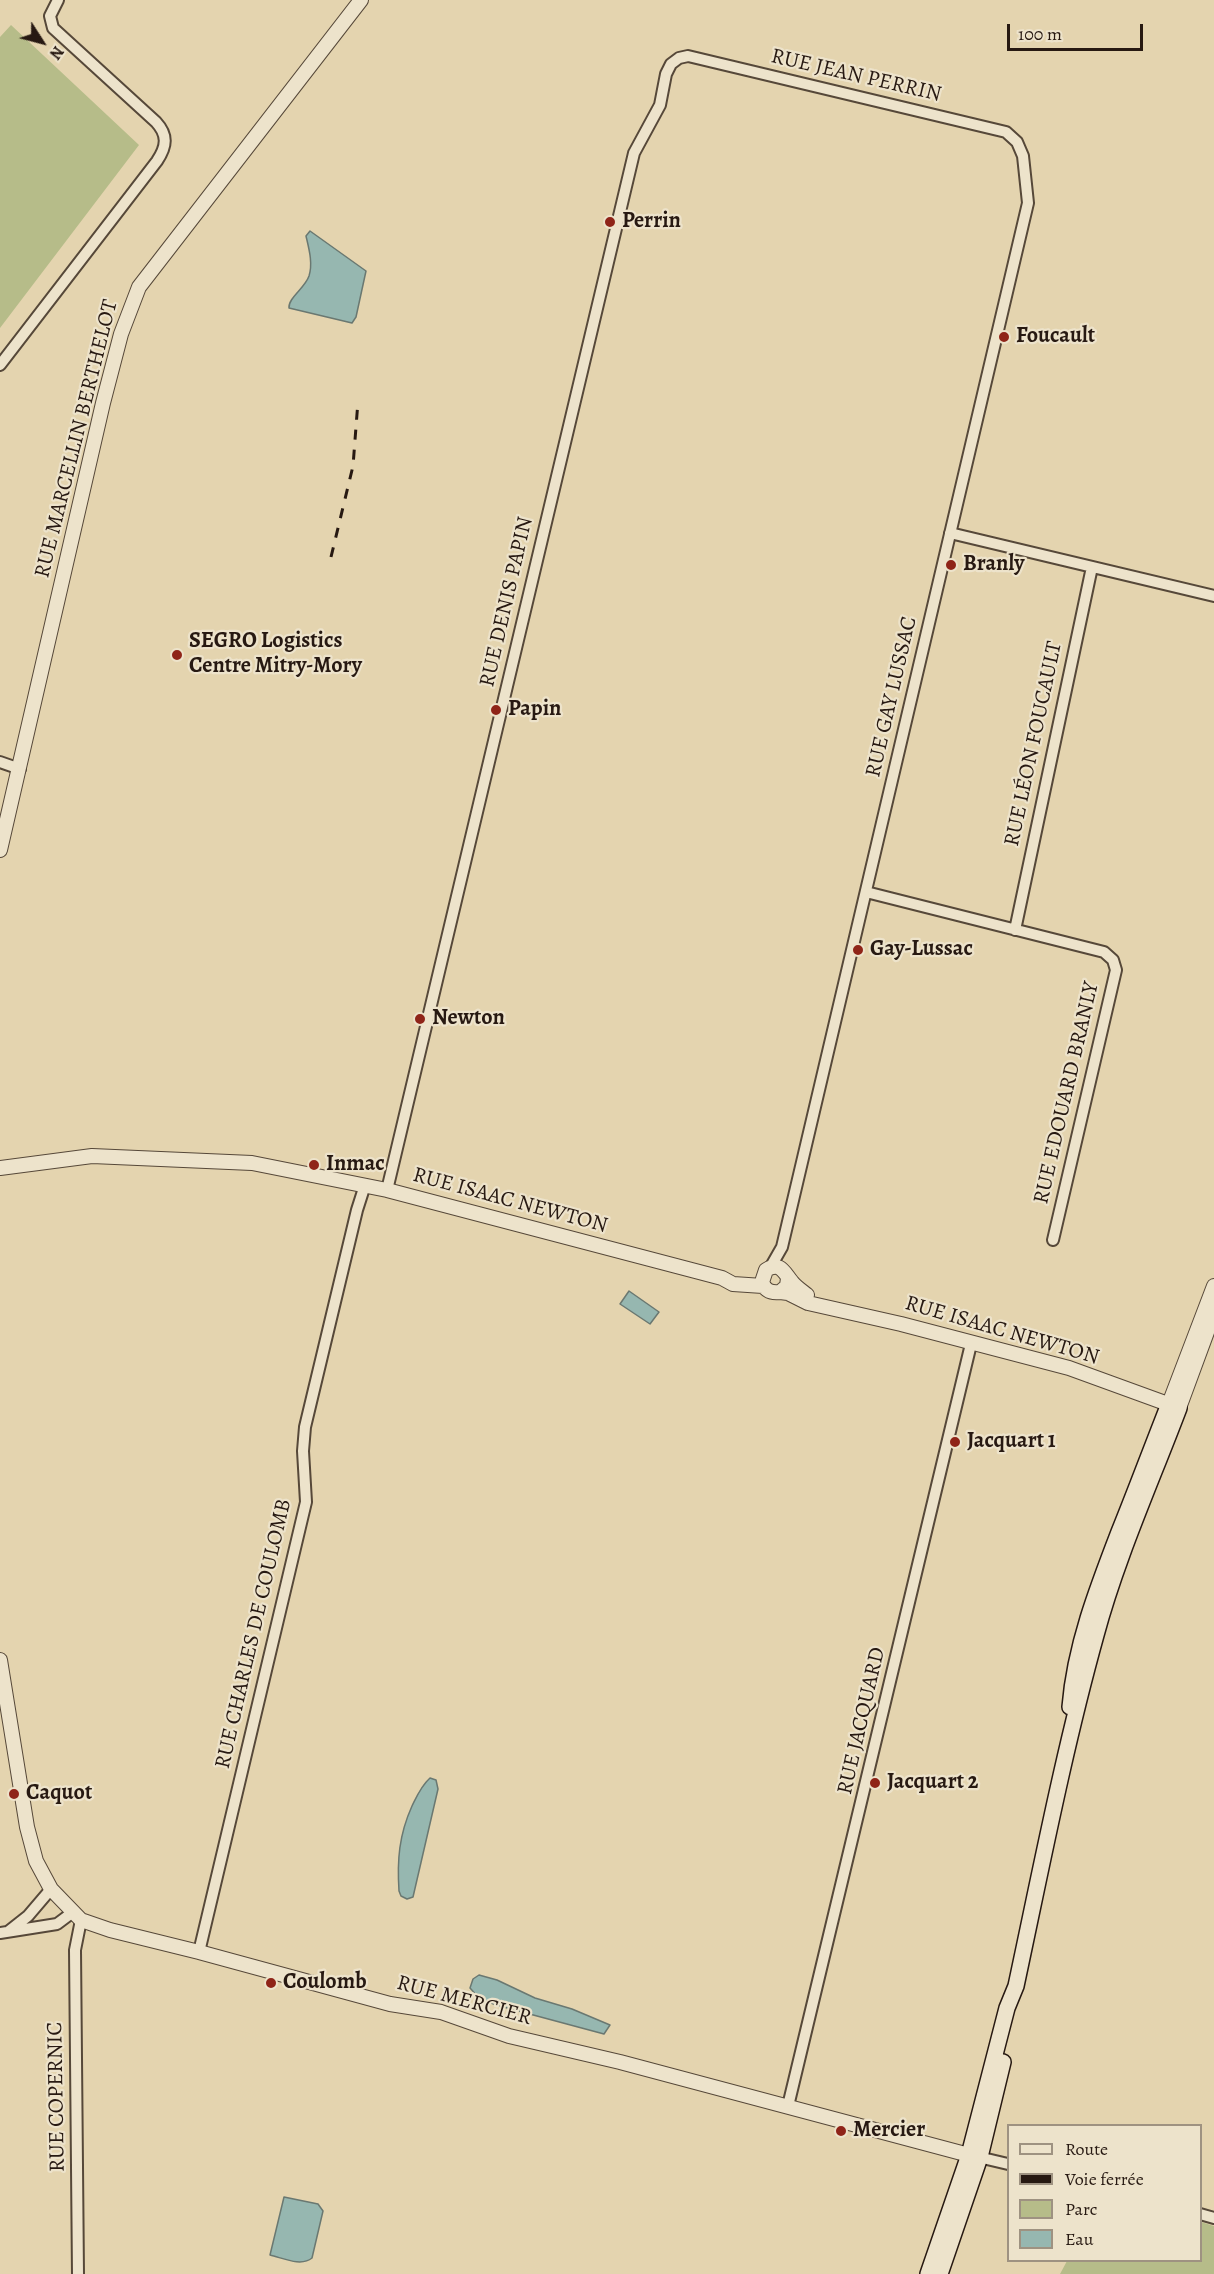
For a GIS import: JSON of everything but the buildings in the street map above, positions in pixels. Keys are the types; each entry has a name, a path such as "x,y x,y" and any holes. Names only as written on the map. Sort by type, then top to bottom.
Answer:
{"main road":[{"path":"940,2274 1008,2043 1016,2001 1016,1986 1065,1758 1072,1681 1083,1634 1101,1578 1174,1406"},
{"path":"928,2274 975,2156"}],"street":[{"path":"0,365 157,161 165,144 165,134 156,122 53,28 50,16 58,0"},
{"name":"RUE MARCELLIN BERTHELOT","path":"0,850 103,403 129,309 139,287 361,0"},
{"name":"RUE JEAN PERRIN","path":"671,64 679,58 688,56 1006,132 1017,142 1023,156"},
{"name":"RUE DENIS PAPIN","path":"387,1190 634,153 660,105 666,75 671,64"},
{"name":"RUE GAY LUSSAC","path":"768,1269 782,1247 1000,328 1028,204 1023,156"},
{"path":"950,533 1214,596"},
{"name":"RUE LÉON FOUCAULT","path":"1014,930 1092,567"},
{"path":"0,762 20,769"},
{"name":"RUE EDOUARD BRANLY","path":"866,892 1104,952 1113,960 1116,970 1053,1240"},
{"name":"RUE ISAAC NEWTON","path":"0,1168 92,1156 252,1163 387,1190 722,1278 733,1284 763,1286"},
{"name":"RUE CHARLES DE COULOMB","path":"199,1952 306,1502 303,1450 305,1426 354,1221 365,1185"},
{"name":"RUE GAY LUSSAC","path":"782,1247 786,1274"},
{"path":"776,1266 786,1274 787,1286 780,1292 770,1292 763,1286 762,1278 768,1269 776,1266"},
{"name":"RUE ISAAC NEWTON","path":"722,1278 736,1278 768,1269"},
{"name":"RUE ISAAC NEWTON","path":"786,1274 794,1285 821,1305"},
{"path":"1174,1406 1214,1286"},
{"name":"RUE ISAAC NEWTON","path":"780,1292 788,1293 808,1303 1069,1368 1174,1406"},
{"path":"1174,1406 1214,1313"},
{"name":"RUE JACQUARD","path":"788,2106 972,1344"},
{"name":"RUE MERCIER","path":"0,1660 27,1827 36,1861 51,1889 77,1916 110,1930 390,2004 441,2012 509,2036 975,2156"},
{"path":"3,1933 28,1916 51,1889"},
{"path":"3,1933 57,1924 77,1916"},
{"name":"RUE COPERNIC","path":"77,1916 75,1950 78,2274"},
{"path":"975,2156 1007,2164"}],"green space":[{"path":"11,25 139,145 0,328 0,37"},
{"path":"1202,2222 1214,2226 1214,2274 1060,2274 1066,2262 1202,2262"}],"water":[{"path":"310,231 366,271 356,317 352,323 289,308 291,300 309,276 311,261 306,236"},
{"path":"629,1291 659,1312 650,1324 620,1304"},
{"path":"430,1778 436,1780 438,1789 413,1897 407,1899 401,1896 399,1891 398,1869 402,1837 412,1806"},
{"path":"479,1975 610,2025 604,2034 496,2005 479,1998 470,1988 473,1979"},
{"path":"284,2197 318,2204 323,2211 312,2258 308,2261 292,2261 270,2255"}],"railway":[{"path":"331,557 353,466 358,401"}],"place":[{"name":"Perrin","path":"610,222"},
{"name":"Foucault","path":"1004,337"},
{"name":"Branly","path":"951,565"},
{"name":"SEGRO Logistics Centre Mitry-Mory","path":"177,655"},
{"name":"Papin","path":"496,710"},
{"name":"Gay-Lussac","path":"858,950"},
{"name":"Newton","path":"420,1019"},
{"name":"Inmac","path":"314,1165"},
{"name":"Jacquart 1","path":"955,1442"},
{"name":"Jacquart 2","path":"875,1783"},
{"name":"Caquot","path":"14,1794"},
{"name":"Coulomb","path":"271,1983"},
{"name":"Mercier","path":"841,2131"}]}
